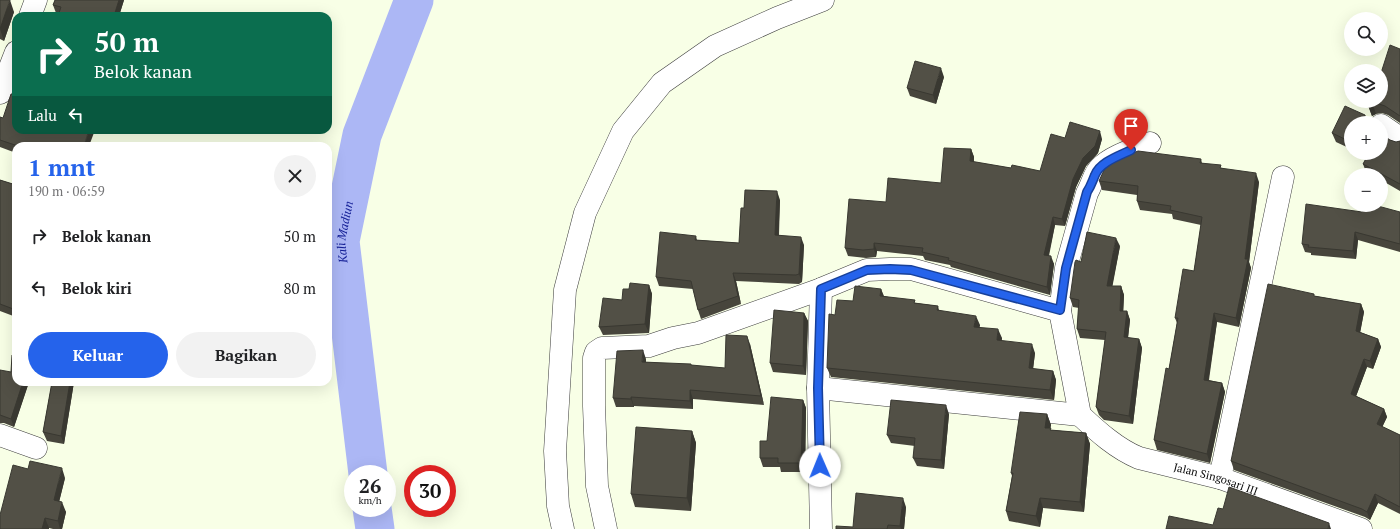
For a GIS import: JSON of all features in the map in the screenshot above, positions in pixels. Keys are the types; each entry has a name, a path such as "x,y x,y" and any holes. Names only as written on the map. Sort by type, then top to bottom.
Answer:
{"street":[{"path":"32,12 36,0"},
{"path":"563,529 558,506 555,451 565,290 585,213 623,131 662,83 715,46 777,18 823,0"},
{"path":"0,93 12,62"},
{"path":"1388,130 1400,138"},
{"path":"818,388 1080,415 1060,310 1066,268 1087,192 1095,175 1100,168 1108,162 1131,150 1150,143"},
{"path":"1220,478 1283,178"},
{"path":"606,529 598,486 594,406 594,358 596,352 602,348 649,346 672,338 698,332 821,289 867,270 911,270 1060,310"},
{"path":"821,289 818,388 821,529"},
{"name":"Jalan Singosari III","path":"1080,415 1094,428 1130,455 1220,478 1361,529"},
{"path":"0,435 36,448"}],"building":[{"path":"0,0 10,0 0,29"},
{"path":"55,0 119,0 115,12 59,12 61,7 53,5"},
{"path":"1390,45 1400,49 1400,116 1388,108 1388,64 1384,64 1386,56 1388,56"},
{"path":"915,61 941,68 933,95 907,88"},
{"path":"11,94 12,134 88,134 85,142 12,142 12,144 0,140 0,117 3,118"},
{"path":"1344,108 1349,108 1365,115 1344,116 1344,139 1332,133"},
{"path":"1070,122 1100,131 1095,146 1083,158 1073,179 1062,219 1053,217 1044,255 1051,256 1047,287 948,260 949,258 922,252 923,248 874,243 874,249 863,250 845,248 849,199 886,202 888,178 941,183 944,148 971,149 970,161 1011,168 1012,165 1040,171 1051,134 1065,138"},
{"path":"1388,139 1396,142 1400,141 1400,184 1388,178 1388,168 1370,168 1363,164 1365,160 1388,160"},
{"path":"1138,151 1201,159 1200,163 1221,165 1220,168 1256,173 1245,259 1248,259 1236,318 1214,313 1204,380 1222,383 1207,454 1154,440 1166,368 1169,369 1178,318 1175,318 1183,269 1194,271 1202,217 1170,210 1171,206 1137,201 1138,186 1099,181 1104,170 1109,165"},
{"path":"0,180 12,184 12,308 0,304"},
{"path":"745,190 777,191 775,235 801,237 799,274 733,273 738,296 698,310 691,281 656,277 660,232 696,236 695,240 739,243 741,208 744,208"},
{"path":"1306,204 1344,209 1344,212 1388,212 1388,209 1400,212 1400,244 1355,232 1353,251 1308,247 1309,245 1302,244"},
{"path":"1087,232 1116,238 1107,286 1121,286 1120,311 1127,311 1124,337 1139,339 1129,416 1101,411 1096,407 1106,332 1077,329 1079,300 1070,298 1075,262 1076,260 1081,262"},
{"path":"630,283 649,285 645,324 599,327 603,298 622,300 623,289 629,289"},
{"path":"1268,284 1314,294 1314,296 1361,304 1356,331 1378,339 1370,361 1364,359 1351,394 1384,409 1377,424 1400,435 1400,507 1375,494 1367,512 1231,461"},
{"path":"855,286 881,289 880,296 915,300 914,303 938,306 937,310 976,316 974,327 998,329 997,340 1032,344 1029,368 1053,371 1050,390 827,368 829,314 835,315 837,300 853,301"},
{"path":"774,310 804,313 803,366 770,363"},
{"path":"726,335 747,336 761,396 690,390 690,401 631,397 631,399 613,398 617,351 643,350 642,362 691,364 725,368"},
{"path":"12,355 12,386 22,386 11,419 0,415 0,370 11,372"},
{"path":"51,386 69,386 61,436 43,432"},
{"path":"771,397 803,400 801,463 778,463 778,458 760,458 760,441 767,441"},
{"path":"891,400 946,405 941,460 913,458 915,438 887,435"},
{"path":"1020,412 1047,414 1045,428 1051,428 1050,430 1086,433 1080,502 1040,498 1036,516 1006,511 1013,473 1011,473"},
{"path":"636,427 692,431 687,498 631,494"},
{"path":"30,461 62,468 54,500 62,502 58,521 45,518 42,529 0,529 0,515 13,465 28,469"},
{"path":"1229,487 1329,523 1328,529 1166,529 1169,516 1213,525 1218,508 1223,509"},
{"path":"856,493 903,498 900,526 888,525 887,529 836,529 836,526 853,527"}],"waterway":[{"name":"Kali Madiun","path":"367,465 340,241 362,135 414,0"},
{"name":"Kali Madiun","path":"373,517 375,529"}],"route":[{"path":"820,466 818,388 821,289 867,270 911,270 1060,310 1066,268 1087,192 1100,168 1131,150"}]}
